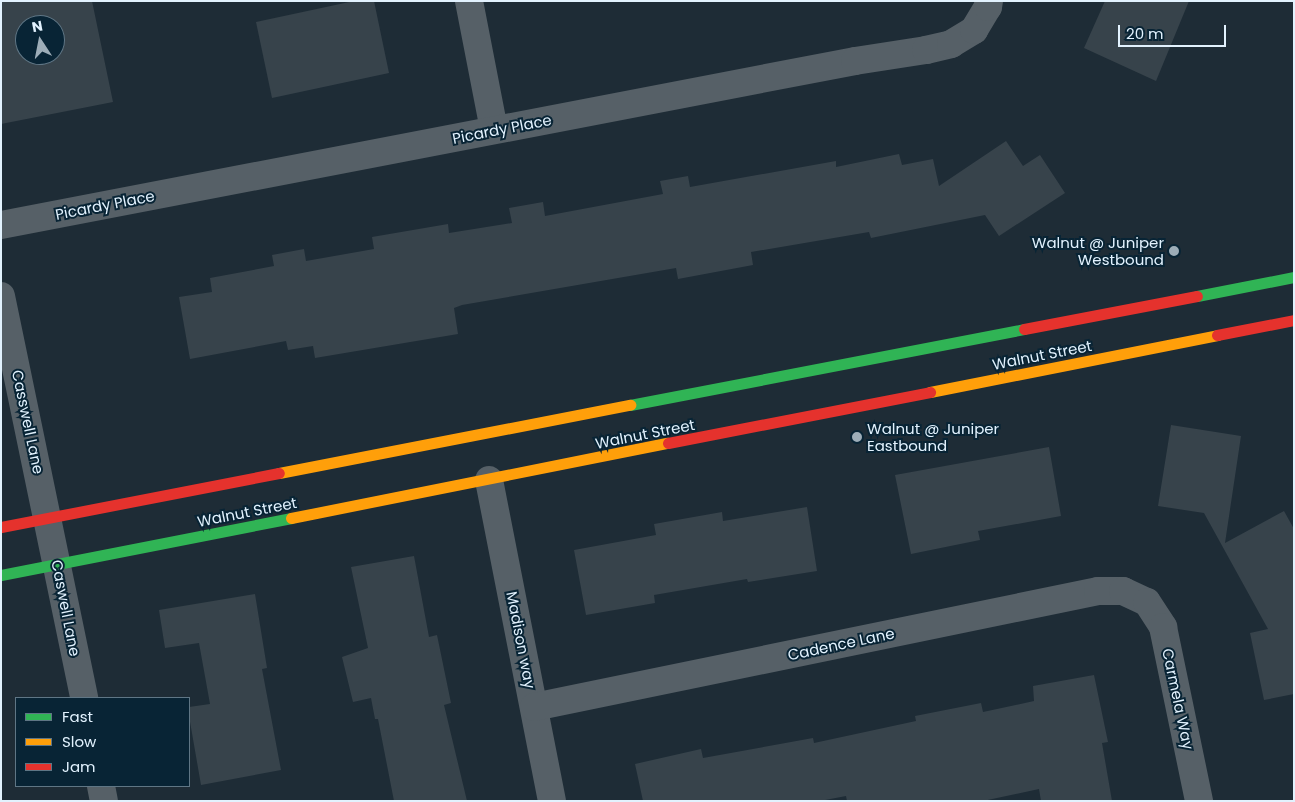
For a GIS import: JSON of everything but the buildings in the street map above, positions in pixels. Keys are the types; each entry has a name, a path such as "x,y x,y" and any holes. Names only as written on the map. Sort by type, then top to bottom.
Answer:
{"street":[{"path":"469,1 494,130"},
{"name":"Picardy Place","path":"1,225 951,44 974,30 988,4"},
{"name":"Walnut Street","path":"1,527 1294,277"},
{"name":"Casswell Lane","path":"1,296 48,518"},
{"name":"Walnut Street","path":"1,575 1294,320"},
{"name":"Madison way","path":"489,480 552,801"},
{"name":"Caswell Lane","path":"48,518 84,697"},
{"name":"Cadence Lane","path":"534,707 1098,591 1123,591 1147,602"},
{"name":"Carmela Way","path":"1147,602 1163,627 1199,801"},
{"path":"101,787 104,801"}],"traffic: fast":[{"path":"1197,296 1294,277"},
{"path":"630,405 1024,329"},
{"path":"1,575 291,518"}],"traffic: slow":[{"path":"930,392 1217,335"},
{"path":"279,473 630,405"},
{"path":"291,518 668,443"}],"traffic: jam":[{"path":"1024,329 1197,296"},
{"path":"1217,335 1294,320"},
{"path":"668,443 930,392"},
{"path":"1,527 279,473"}],"place":[{"name":"Walnut @ Juniper Westbound","path":"1174,251"},
{"name":"Walnut @ Juniper Eastbound","path":"857,437"}]}
